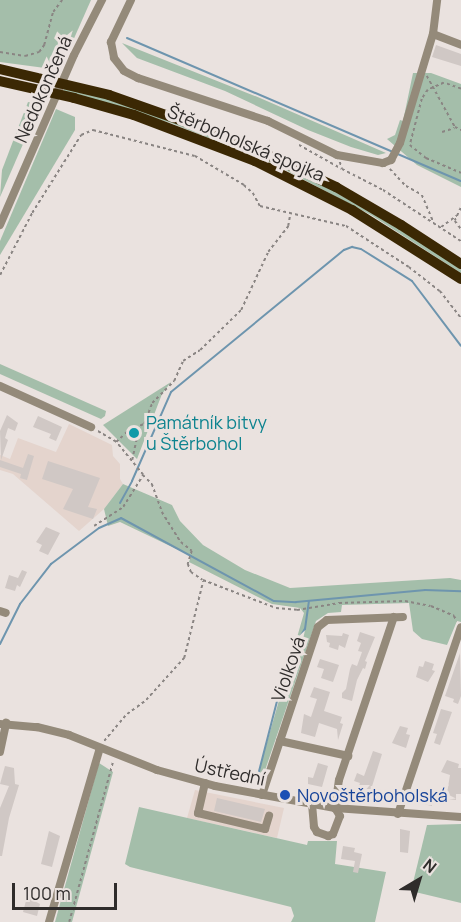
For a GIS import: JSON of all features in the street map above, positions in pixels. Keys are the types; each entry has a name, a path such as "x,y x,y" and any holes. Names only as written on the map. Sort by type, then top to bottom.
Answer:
{"highway":[{"name":"Štěrboholská spojka","path":"0,69 110,95 234,139 356,198 461,264"},
{"name":"Štěrboholská spojka","path":"0,81 74,98 134,116 255,161 360,214 461,279"}],"street":[{"name":"Nedokončená","path":"0,225 74,55 102,0"},
{"path":"131,0 111,42 114,58 124,71 138,78 268,121 337,155 387,162 396,152 433,34 437,0"},
{"path":"433,34 461,45"},
{"path":"0,388 91,427"},
{"name":"Violková","path":"262,795 318,627 327,620 398,617 339,780 335,808 340,816 336,831 328,836 317,832 314,827 312,804"},
{"path":"398,814 461,627"},
{"path":"0,752 3,724"},
{"name":"Ústřední","path":"3,724 69,735 157,770 262,795 335,808 461,817"},
{"path":"280,741 348,756"},
{"path":"49,922 100,747"},
{"path":"205,783 198,813 265,829 268,816"}],"path":[{"path":"0,51 25,56 39,52 44,45 53,12 62,0"},
{"path":"423,66 431,87 454,127 461,130"},
{"path":"461,89 444,83 431,87 422,99 410,145 420,155 461,173"},
{"path":"442,132 454,127"},
{"path":"0,275 32,213 86,130 146,141 195,156 244,185 260,206 346,226 409,267 440,291 461,318"},
{"path":"337,155 342,169 382,190 461,241"},
{"path":"387,162 397,179 422,195 434,223"},
{"path":"440,227 456,216 461,208"},
{"path":"116,442 127,432 144,424 152,403 174,381 183,361 200,350 241,310 268,252 288,226 290,214"},
{"path":"456,216 456,224 461,229"},
{"path":"132,460 139,426"},
{"path":"91,427 116,442 152,484 162,512 181,542 192,554 188,564 191,572 203,580 276,608 297,610 339,603 405,601 431,606 454,616 461,627"},
{"path":"127,432 138,437"},
{"path":"94,526 123,507 143,475"},
{"path":"100,747 127,714 146,700 183,658 203,580"},
{"path":"69,922 115,753"}],"shaded area":[{"path":"69,424 112,445 113,456 120,464 120,479 123,484 104,509 79,531 13,474 0,470 0,455 10,459 18,438 56,452"},
{"path":"195,790 284,808 277,838 187,818"}],"green space":[{"path":"0,0 91,0 60,70 0,62"},
{"path":"122,43 260,98 386,153 378,155 308,130 225,91 137,58"},
{"path":"413,73 431,73 461,84 461,187 417,165 387,139 395,135 400,120 403,121"},
{"path":"65,87 124,104 223,139 325,186 424,244 461,270 461,273 371,215 274,164 171,123 63,91"},
{"path":"28,102 40,105 0,197 2,170"},
{"path":"56,109 75,117 75,130 0,255 0,241"},
{"path":"0,364 106,411 105,416 101,419 0,374"},
{"path":"171,382 162,394 137,459 103,425"},
{"path":"123,484 172,505 180,521 203,545 245,570 290,588 450,578 461,580 461,622 457,621 447,645 422,639 413,631 409,603 342,605 341,612 328,613 316,621 261,782 256,781 304,613 300,608 272,604 189,562 191,556 120,522 108,526 104,509"},
{"path":"99,763 113,772 72,922 55,922"},
{"path":"139,807 307,845 308,841 337,841 335,864 386,872 375,922 291,922 294,916 291,907 130,867 125,864"},
{"path":"461,824 461,903 411,891 427,825"}],"building":[{"path":"436,45 461,54 461,66 432,57"},
{"path":"7,415 18,423 15,431 8,428 5,438 8,440 1,460 0,431"},
{"path":"38,416 62,427 56,441 49,438 51,434 33,427"},
{"path":"28,454 34,456 27,480 20,478 21,474 0,467 0,460 23,468"},
{"path":"48,461 100,478 88,507 97,509 93,519 63,509 73,489 42,479"},
{"path":"46,527 60,533 48,555 39,551 42,545 36,542"},
{"path":"22,570 27,572 20,587 17,585 15,591 5,588 9,575 18,578"},
{"path":"360,632 375,637 365,661 367,662 365,669 363,668 357,680 352,701 342,698 342,693 346,689 352,664 357,666 362,652 358,651 361,643 357,641"},
{"path":"343,633 349,635 345,648 339,645 338,650 329,647 330,643 327,642 326,635 342,636"},
{"path":"460,653 461,696 458,704 453,702 454,699 445,696"},
{"path":"320,659 339,665 333,682 321,678 324,669 317,667"},
{"path":"425,661 434,664 432,670 435,671 428,682 416,677 419,666 423,667"},
{"path":"314,687 330,692 324,711 342,717 340,723 343,724 338,740 337,729 319,723 315,737 301,733 304,714 311,717 317,699 310,697"},
{"path":"441,709 452,712 440,745 434,743 437,734 433,733"},
{"path":"400,726 408,728 406,734 410,735 406,748 392,743"},
{"path":"373,751 382,754 370,793 357,791 360,783 354,781 357,773 364,776"},
{"path":"447,760 459,764 458,768 461,768 461,794 456,794 456,800 446,799 450,775 441,772"},
{"path":"318,763 328,766 322,787 308,784 308,777 313,778"},
{"path":"5,766 14,768 15,784 19,785 9,818 2,856 0,856 0,808 9,786 0,784"},
{"path":"412,790 433,795 432,806 409,801"},
{"path":"217,798 265,809 261,822 214,811"},
{"path":"400,829 410,831 408,853 400,852"},
{"path":"49,831 60,836 52,867 41,864"},
{"path":"343,846 355,848 354,852 362,854 358,873 353,872 355,861 341,859"},
{"path":"27,897 40,904 37,916 23,912"}],"waterway":[{"path":"127,38 461,181"},
{"path":"120,503 171,392 344,250 352,247 361,249 412,281 461,346"},
{"path":"0,644 20,604 51,564 99,528 121,518 274,601 296,602 425,590 461,591"},
{"path":"256,783 288,658 305,629 309,601"}],"place":[{"name":"Památník bitvy u Štěrbohol","path":"134,433"},
{"name":"Novoštěrboholská","path":"285,795"}]}
